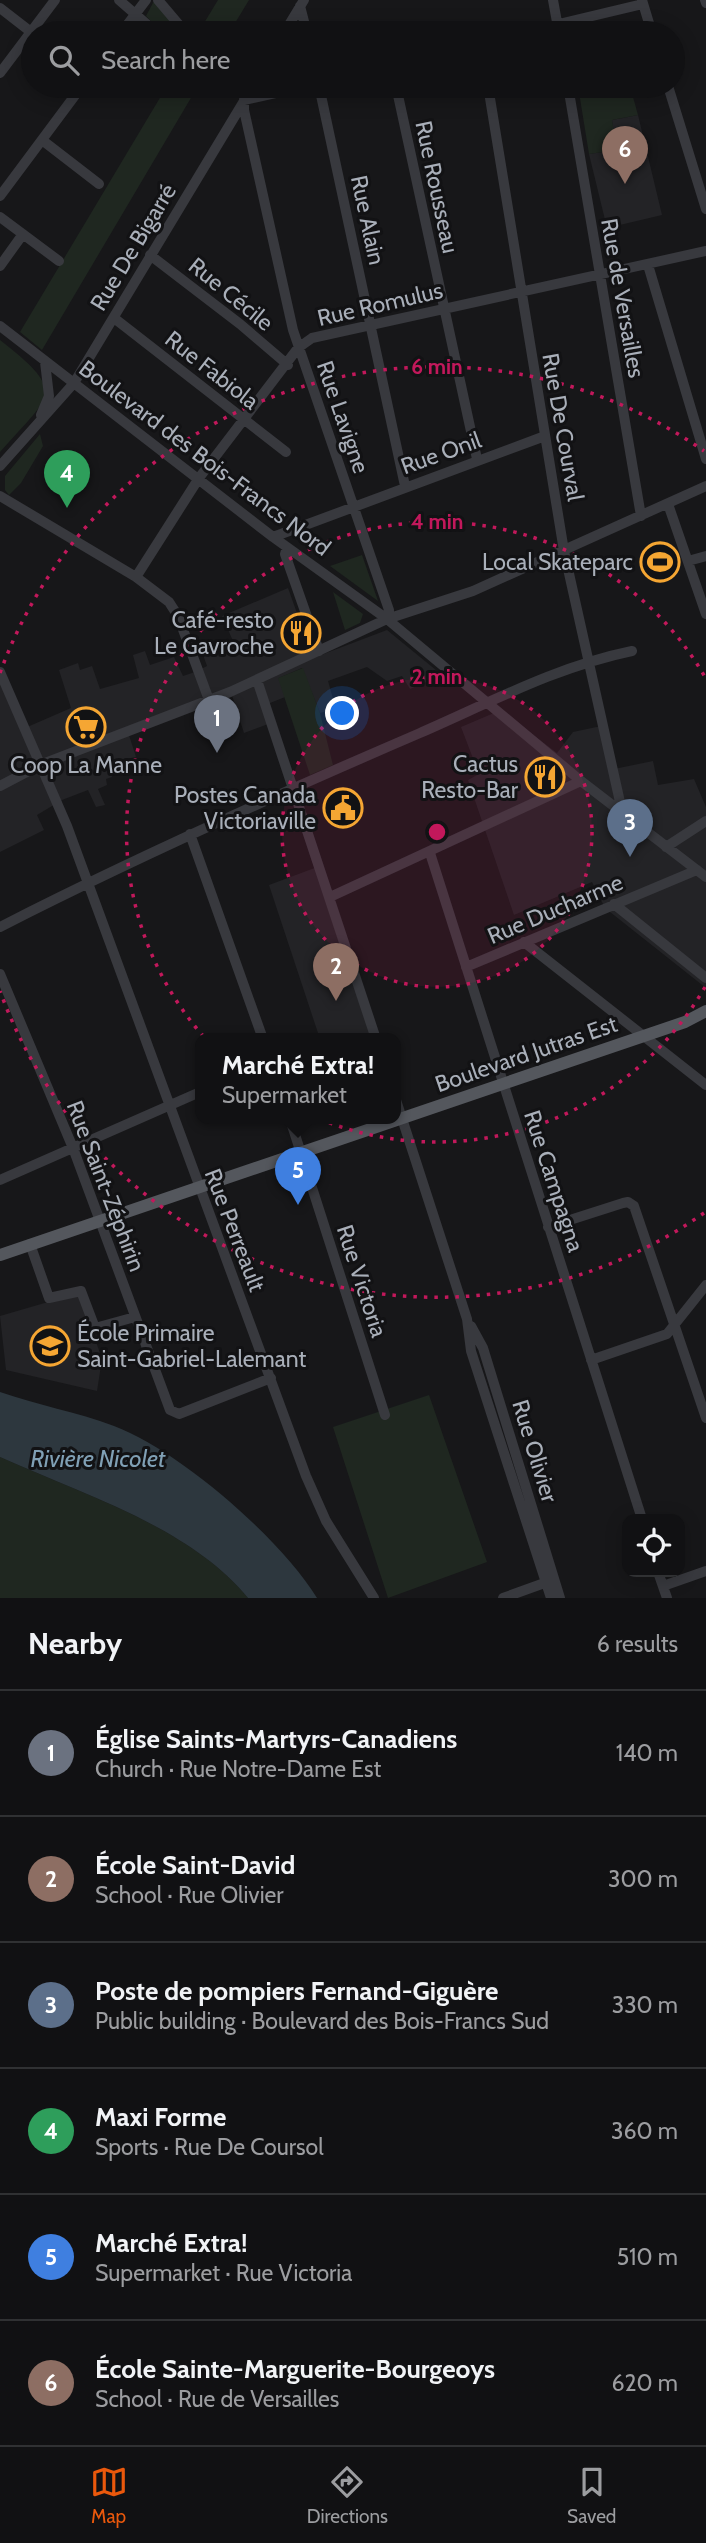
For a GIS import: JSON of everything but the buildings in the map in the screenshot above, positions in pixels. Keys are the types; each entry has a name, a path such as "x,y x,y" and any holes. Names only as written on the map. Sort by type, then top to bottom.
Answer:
{"main road":[{"name":"Boulevard Jutras Est","path":"402,1118 685,1022 706,1011"},
{"name":"Boulevard Jutras Est","path":"0,1255 384,1124"}],"street":[{"path":"39,21 55,0"},
{"path":"120,0 144,21"},
{"path":"130,21 146,0"},
{"path":"158,0 176,21"},
{"path":"553,0 557,21"},
{"path":"583,21 642,2 648,21"},
{"path":"291,21 302,3"},
{"path":"302,3 305,21"},
{"path":"0,8 21,24"},
{"path":"0,73 21,45"},
{"path":"0,196 73,98"},
{"path":"244,100 253,98"},
{"name":"Rue Alain","path":"322,98 405,486"},
{"name":"Rue Rousseau","path":"399,98 477,459"},
{"name":"Rue De Courval","path":"490,98 564,551 622,813"},
{"name":"Rue de Versailles","path":"570,98 641,516"},
{"path":"672,98 706,209"},
{"name":"Rue De Bigarré","path":"0,466 74,383 244,100"},
{"name":"Rue Lavigne","path":"244,100 244,110 298,348 388,610 387,619"},
{"path":"42,140 99,184"},
{"path":"0,217 59,261"},
{"path":"0,266 23,234"},
{"name":"Rue Romulus","path":"136,577 199,478 288,365 298,348 312,338 706,251"},
{"name":"Rue Cécile","path":"150,255 240,324 288,365"},
{"path":"648,265 706,459"},
{"name":"Rue Fabiola","path":"114,318 286,452"},
{"name":"Boulevard des Bois-Francs Nord","path":"0,326 273,537 387,619 581,781 702,873"},
{"name":"Rue De Bigarré","path":"38,421 49,396 45,361"},
{"name":"Rue Onil","path":"273,537 477,459 545,436"},
{"path":"0,786 40,765 257,680 387,619 473,592 706,486"},
{"path":"0,496 136,577 169,601 178,615 209,700"},
{"path":"668,504 706,614"},
{"path":"287,547 285,554 319,651"},
{"path":"688,561 706,556"},
{"path":"0,927 190,834 587,660 632,651"},
{"name":"Rue Perreault","path":"0,671 88,882 198,1188 306,1476 326,1521 374,1598"},
{"path":"257,680 374,1033"},
{"path":"598,794 607,789 612,773"},
{"path":"330,897 581,781"},
{"path":"666,846 706,821"},
{"path":"190,834 261,1033"},
{"name":"Rue Campagna","path":"430,853 640,1514"},
{"name":"Rue Ducharme","path":"466,967 614,904 702,873"},
{"path":"614,904 706,978"},
{"path":"524,942 706,1085"},
{"name":"Rue Saint-Zéphirin","path":"0,974 72,1148 173,1413 179,1414 271,1378"},
{"path":"0,1180 195,1094"},
{"name":"Rue Olivier","path":"401,1115 467,1319 483,1348 550,1581 551,1598"},
{"name":"Rue Victoria","path":"292,1124 385,1415"},
{"path":"548,1227 623,1203 631,1203 705,1412"},
{"path":"30,1244 48,1297 81,1291 94,1327 135,1317"},
{"path":"591,1360 662,1337 676,1324 706,1285"},
{"path":"663,1586 706,1570"},
{"path":"660,1577 667,1598"},
{"path":"503,1598 550,1581"},
{"name":"Rue Olivier","path":"550,1581 560,1598"}],"shaded area":[{"path":"218,0 249,0 236,21 205,21"},
{"path":"154,1 172,21 151,21 146,16"},
{"path":"160,98 191,98 42,350 20,332"},
{"path":"580,98 633,98 638,115 612,120 617,150 589,154"},
{"path":"638,115 662,215 607,228 589,154 616,150 612,120"},
{"path":"0,340 36,372 43,383 45,394 31,417 0,452"},
{"path":"40,434 43,446 21,483 9,495 5,490 5,476"},
{"path":"362,555 378,601 330,566"},
{"path":"288,588 313,658 387,630 442,675 410,689 402,676 387,681 367,667 328,681 336,709 320,713 302,668 279,678 285,697 265,705 271,723 244,733 231,692 128,732 136,757 110,762 112,777 106,779 107,785 98,789 105,805 96,807 88,790 62,800 37,815 44,830 0,852 0,672 25,728 71,708 59,670 78,663 80,670 92,666 100,689 139,678 133,655 145,651 150,665 174,657 183,676 195,672 207,666 202,652 233,641 222,616"},
{"path":"333,592 363,614 360,623 345,630"},
{"path":"303,668 320,713 333,765 310,775 278,678"},
{"path":"501,710 557,753 573,732 606,725 614,769 653,761 658,785 694,779 706,807 706,988 605,908 592,882 514,915 468,780 479,774 461,727"},
{"path":"320,866 374,1033 318,1033 269,885"},
{"name":"École Primaire Saint-Gabriel-Lalemant","path":"79,1293 102,1359 97,1391 6,1370 0,1316"},
{"path":"429,1395 487,1562 388,1598 333,1427"},
{"path":"0,1457 99,1499 166,1532 224,1573 248,1598 0,1598"}],"water":[{"name":"Rivière Nicolet","path":"0,1392 114,1426 168,1455 197,1475 254,1524 301,1575 317,1598 248,1598 224,1573 166,1532 99,1499 0,1457"}],"place":[{"name":"École Sainte-Marguerite-Bourgeoys","path":"625,184"},
{"name":"Maxi Forme","path":"67,508"},
{"name":"Local Skateparc","path":"660,562"},
{"name":"Café-resto Le Gavroche","path":"301,633"},
{"name":"Coop La Manne","path":"86,727"},
{"name":"Église Saints-Martyrs-Canadiens","path":"217,753"},
{"name":"Cactus Resto-Bar","path":"545,777"},
{"name":"Postes Canada Victoriaville","path":"343,808"},
{"name":"Poste de pompiers Fernand-Giguère","path":"630,857"},
{"name":"École Saint-David","path":"336,1001"},
{"name":"Marché Extra!","path":"298,1205"},
{"name":"École Primaire Saint-Gabriel-Lalemant","path":"50,1346"}]}
